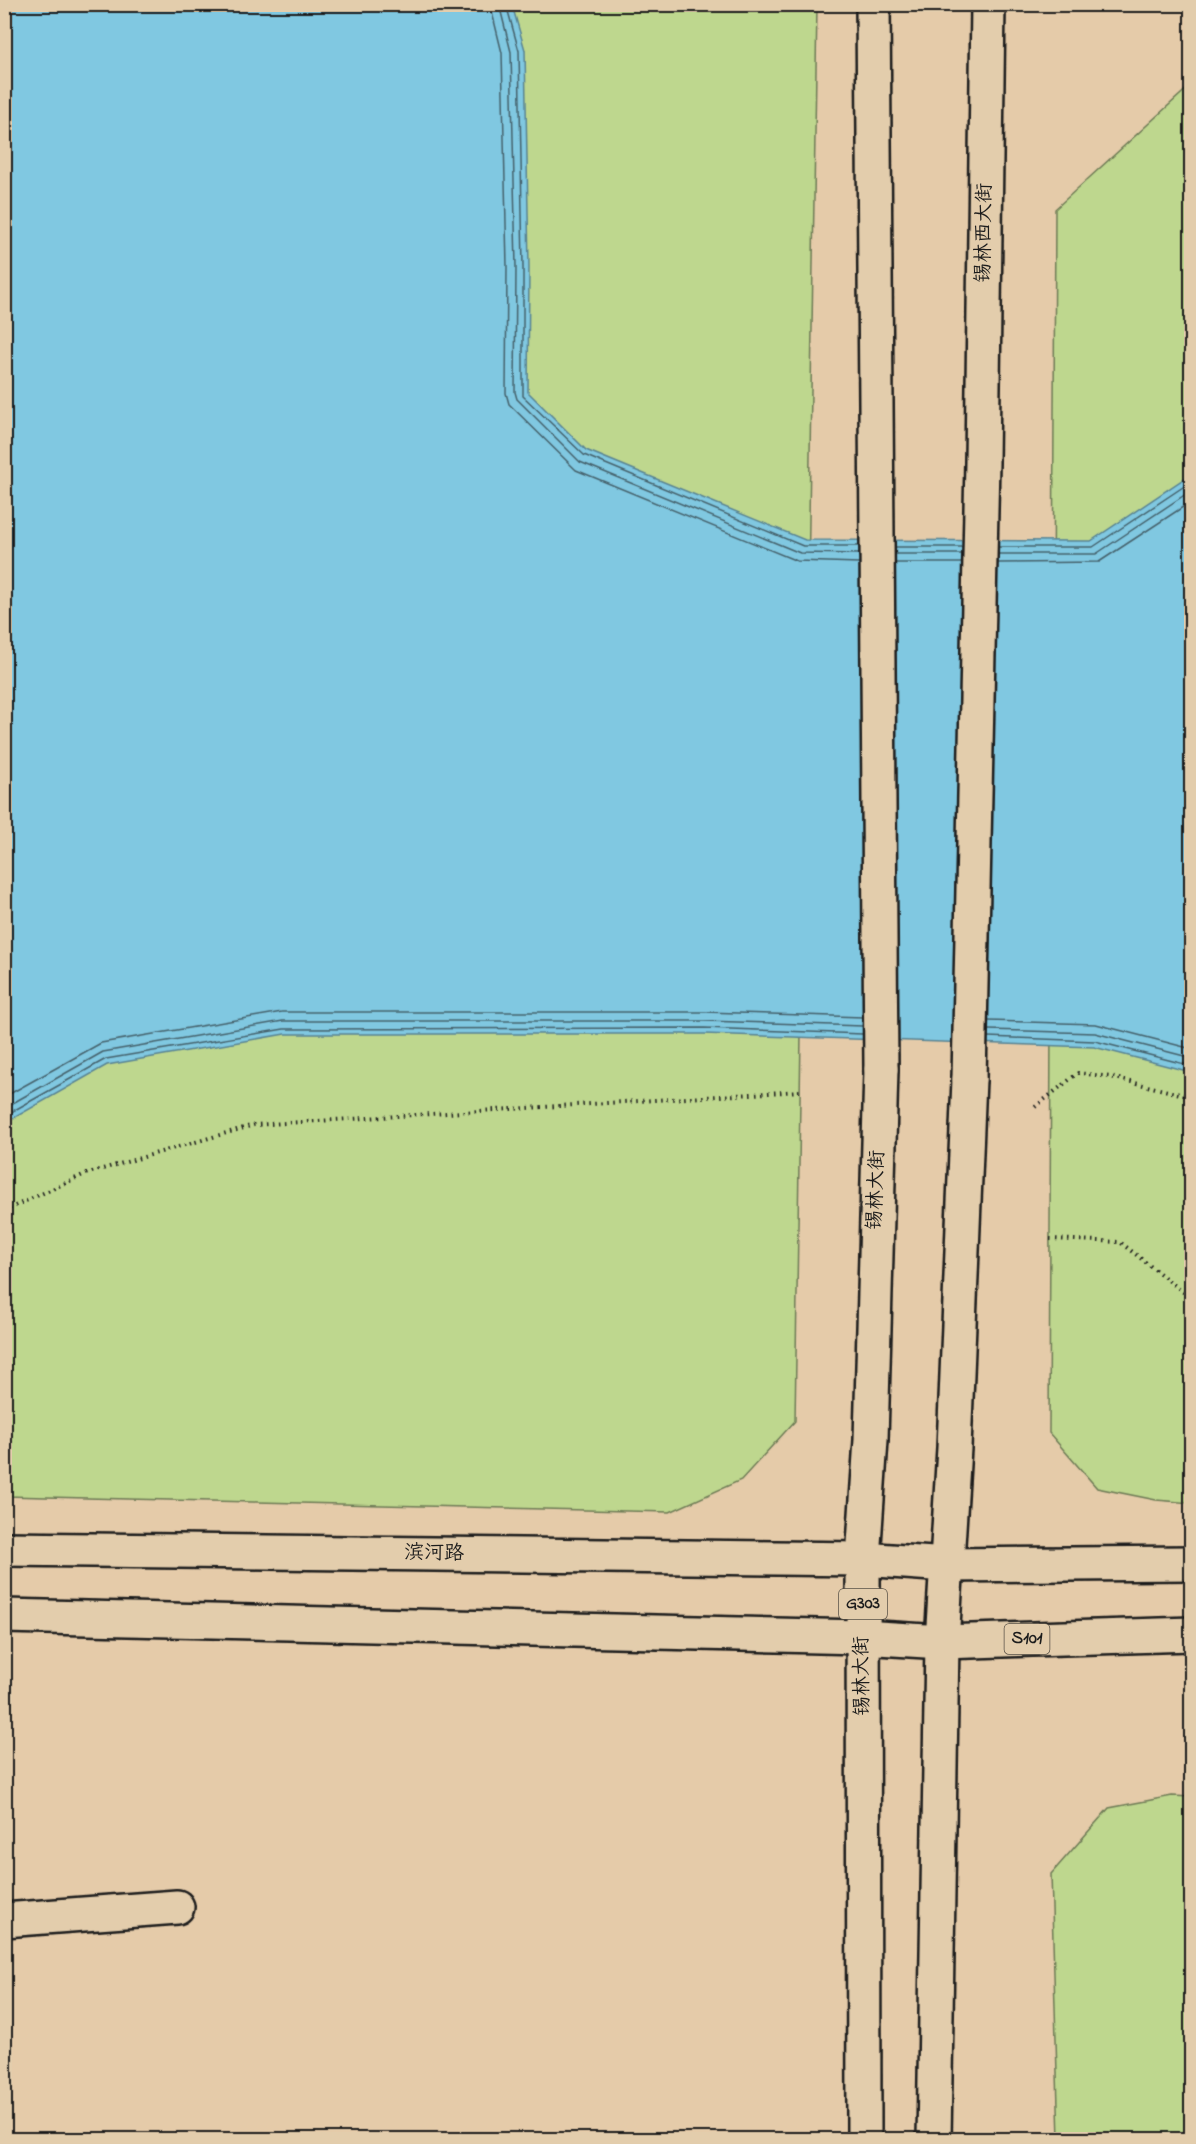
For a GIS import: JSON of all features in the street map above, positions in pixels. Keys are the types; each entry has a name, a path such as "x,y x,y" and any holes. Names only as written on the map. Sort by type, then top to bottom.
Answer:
{"main road":[{"name":"锡林大街","path":"864,2139 863,1559 871,1440 880,1069 873,4"},
{"name":"锡林西大街","path":"947,1565 969,1079 982,462 988,4"},
{"name":"滨河路","path":"4,1549 863,1559 947,1565 1191,1563"},
{"path":"934,2139 942,1642 947,1565"},
{"path":"4,1616 862,1637"},
{"name":"S101","path":"862,1637 942,1642 1191,1634"},
{"path":"4,1920 177,1907"}],"path":[{"path":"1035,1107 1078,1073 1111,1077 1191,1097"},
{"path":"4,1211 85,1174 254,1125 800,1090"},
{"path":"1050,1239 1120,1242 1191,1299"}],"green space":[{"path":"5,5 817,5 795,1421 741,1480 670,1512 5,1496"},
{"path":"1191,85 1191,1503 1156,1500 1097,1488 1049,1433 1055,209"},
{"path":"1172,1796 1191,1797 1191,2139 1059,2139 1051,1874 1109,1808"}],"water":[{"path":"5,5 512,5 525,50 529,267 528,392 586,450 805,540 1091,541 1191,474 1191,1072 1094,1047 704,1034 285,1034 107,1065 5,1123"}]}
